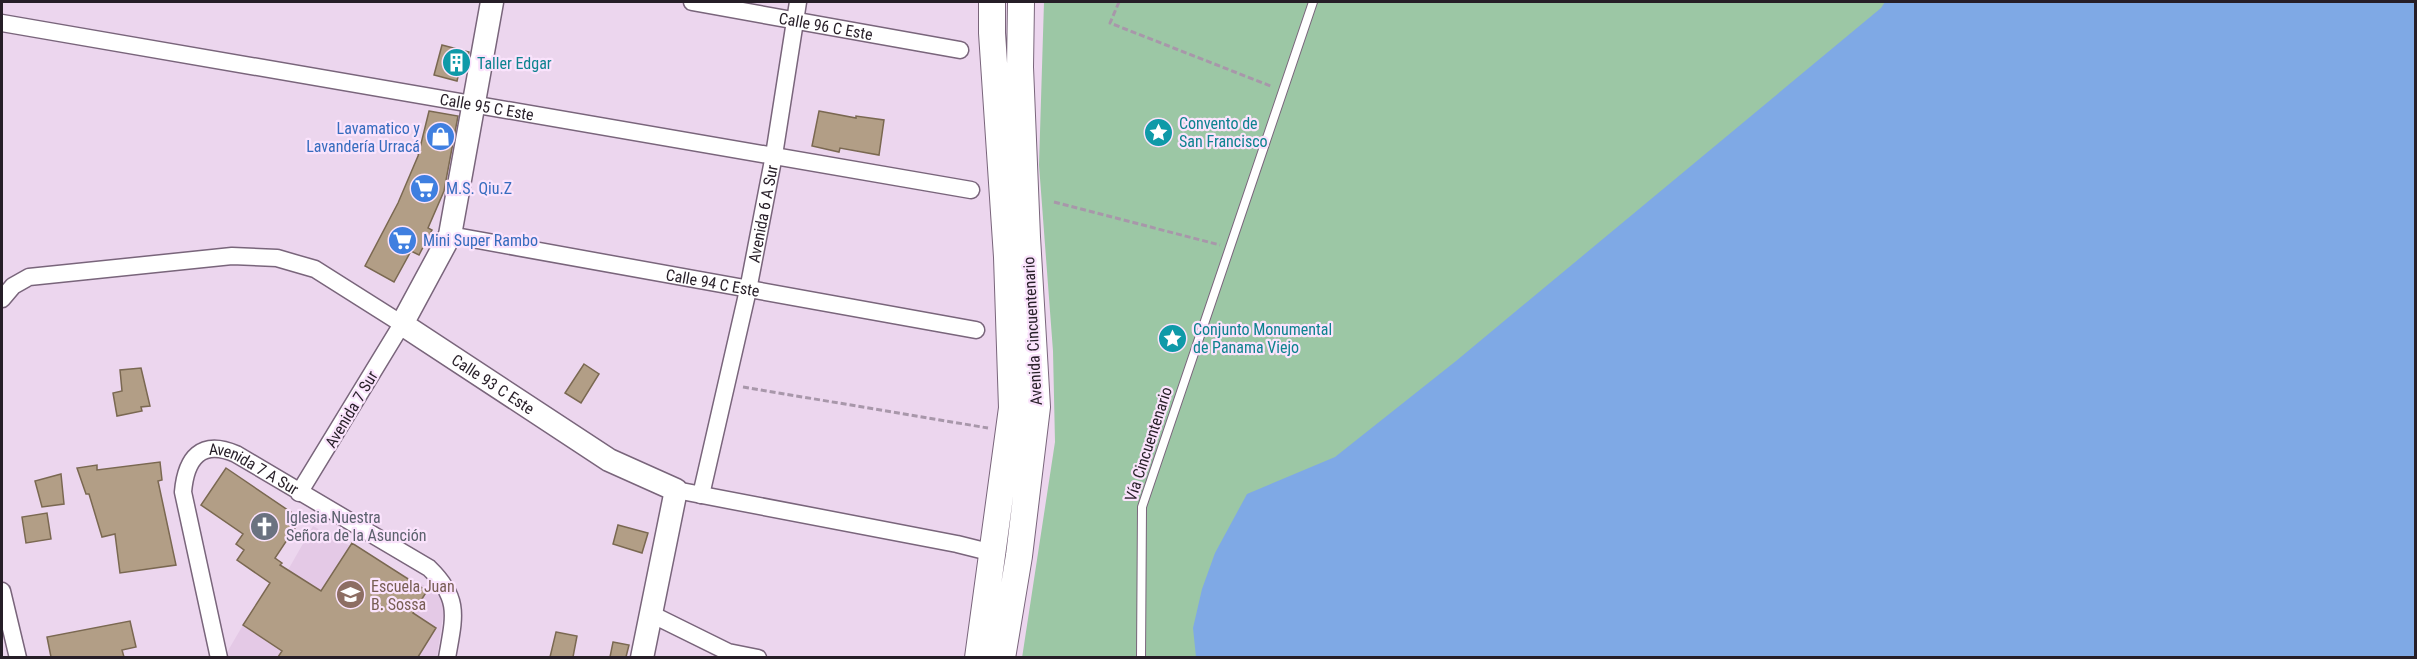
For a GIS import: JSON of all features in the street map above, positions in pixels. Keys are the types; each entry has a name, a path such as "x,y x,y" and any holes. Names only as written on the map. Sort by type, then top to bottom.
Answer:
{"main road":[{"name":"Avenida Cincuentenario","path":"978,657 1012,408 1007,257 992,33 992,2"},
{"name":"Avenida Cincuentenario","path":"1002,657 1019,556 1037,407 1022,124 1021,2"}],"street":[{"path":"402,324 450,235 492,2"},
{"name":"Calle 96 C Este","path":"692,2 960,50"},
{"name":"Avenida 6 A Sur","path":"701,495 748,290 774,155 798,2"},
{"name":"Calle 95 C Este","path":"2,23 971,190"},
{"name":"Calle 94 C Este","path":"450,235 976,330"},
{"name":"Calle 93 C Este","path":"3,295 29,277 232,256 277,258 315,269 609,460 676,490 957,544 993,554"},
{"name":"Avenida 7 Sur","path":"299,493 402,324"},
{"name":"Avenida 7 A Sur","path":"219,657 183,492 188,466 200,453 221,448 236,454 429,568 441,579 451,594 453,608 447,657"},
{"path":"642,657 676,490"},
{"path":"2,591 18,657"},
{"path":"651,614 728,652 758,657"}],"lane":[{"name":"Vía Cincuentenario","path":"1141,657 1142,507 1313,2"}],"path":[{"path":"1119,2 1110,23 1282,91"},
{"path":"1054,202 1230,247"},
{"path":"726,385 969,425"}],"shaded area":[{"name":"Escuela Juan B. Sossa","path":"313,526 434,591 441,599 444,608 437,657 227,658 226,654 243,625 281,566 288,570"}],"green space":[{"path":"1044,2 2415,2 2415,657 1022,658 1055,442 1053,351 1039,165"}],"water":[{"path":"1885,2 2415,2 2415,657 1196,657 1193,628 1202,589 1215,553 1247,494 1335,457 1456,361 1881,8"}],"building":[{"name":"Taller Edgar","path":"442,45 469,52 465,73 459,72 457,81 434,75"},
{"path":"429,111 458,116 444,191 428,228 432,230 419,255 411,251 394,282 365,266 398,203 418,156"},
{"path":"819,111 856,118 856,116 884,120 879,155 840,148 839,152 812,146"},
{"path":"584,364 599,374 581,403 565,393"},
{"path":"141,368 150,406 141,407 142,411 117,416 113,393 122,391 120,370"},
{"path":"160,462 162,480 158,481 176,565 120,573 115,534 102,537 89,494 86,494 77,468 97,465 97,470"},
{"name":"Escuela Juan B. Sossa","path":"226,468 301,519 275,558 282,563 280,565 321,591 352,543 427,591 413,613 436,628 418,657 278,657 282,651 243,625 270,583 237,560 244,550 236,544 243,534 201,505"},
{"path":"61,474 64,504 42,507 35,481"},
{"path":"47,513 51,539 26,543 22,517"},
{"path":"618,525 648,533 642,553 613,544"},
{"path":"130,621 136,647 122,650 124,657 51,657 47,637"},
{"path":"556,632 577,636 573,657 550,657"},
{"path":"613,642 629,645 626,657 610,657"}],"place":[{"name":"Taller Edgar","path":"456,63"},
{"name":"Convento de San Francisco","path":"1158,132"},
{"name":"Lavamatico y Lavandería Urracá","path":"441,137"},
{"name":"M.S. Qiu.Z","path":"425,188"},
{"name":"Mini Super Rambo","path":"402,240"},
{"name":"Conjunto Monumental de Panama Viejo","path":"1172,338"},
{"name":"Iglesia Nuestra Señora de la Asunción","path":"265,526"},
{"name":"Escuela Juan B. Sossa","path":"350,595"}]}
